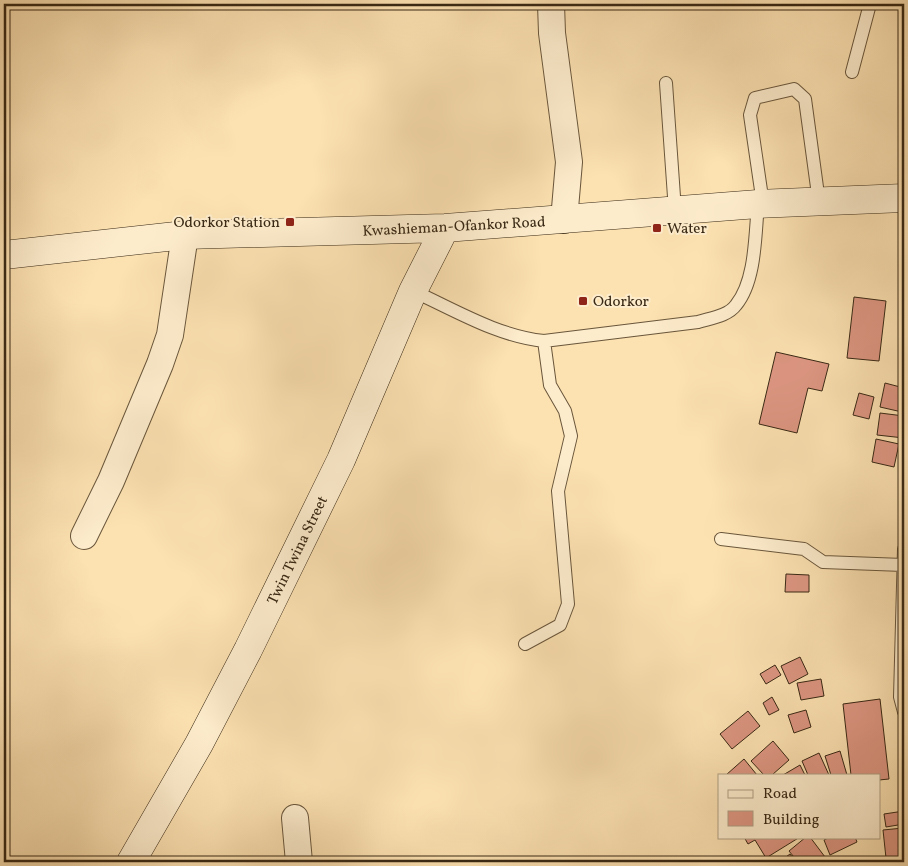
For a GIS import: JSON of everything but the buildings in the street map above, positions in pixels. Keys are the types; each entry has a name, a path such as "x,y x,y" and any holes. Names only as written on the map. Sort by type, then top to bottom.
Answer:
{"main road":[{"name":"Kwashieman-Ofankor Road","path":"4,255 185,235 445,228 761,204 819,202 898,194"},
{"name":"Twin Twina Street","path":"131,862 199,744 248,650 341,460 413,291 445,228"}],"street":[{"path":"551,4 552,33 569,162 564,220"},
{"path":"84,536 111,481 160,364 170,335 185,235"},
{"path":"295,818 299,862"}],"lane":[{"path":"852,72 870,4"},
{"path":"666,83 676,211"},
{"path":"413,291 506,333 525,339 544,341 698,322 721,315 736,306 746,289 751,271 761,204 750,115 751,107 755,98 794,89 805,99 819,202"},
{"path":"525,644 560,625 568,604 558,491 571,436 565,410 550,385 544,341"},
{"path":"721,539 804,549 822,562 903,564"},
{"path":"904,549 900,697 904,712"}],"place":[{"name":"Odorkor Station","path":"290,222"},
{"name":"Water","path":"657,228"},
{"name":"Odorkor","path":"583,301"}]}
